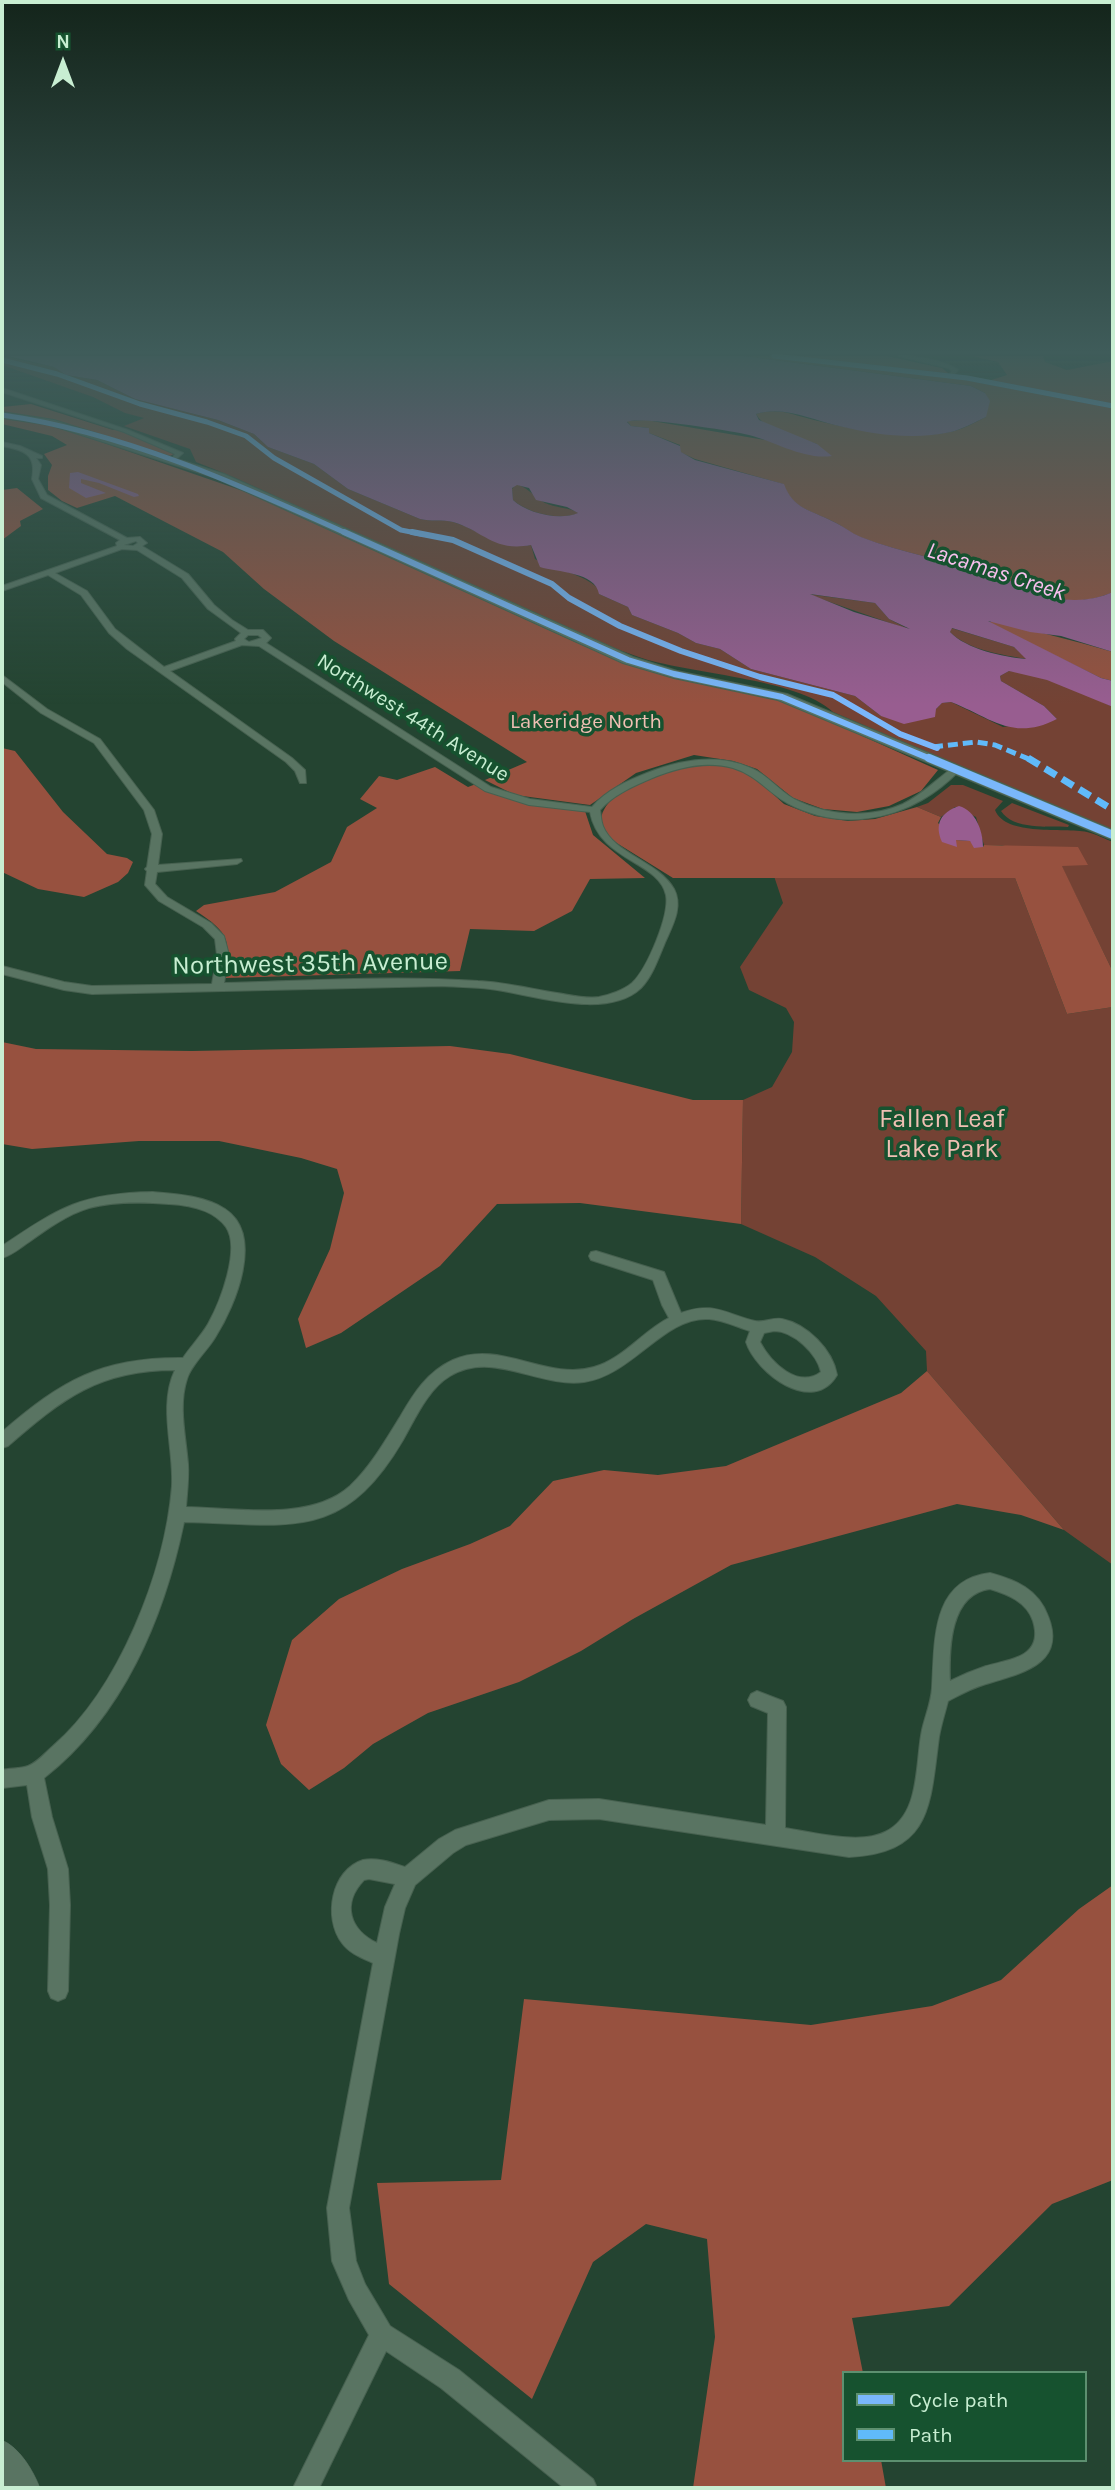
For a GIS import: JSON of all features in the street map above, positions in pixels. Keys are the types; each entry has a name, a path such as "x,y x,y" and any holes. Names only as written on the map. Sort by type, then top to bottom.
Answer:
{"main road":[{"path":"205,472 251,489 628,660 674,674 782,697 954,771 1113,835"}],"street":[{"name":"Northwest 44th Avenue","path":"36,472 38,489 48,499 124,544 138,547 176,569 244,638 266,634 267,639 260,643 488,789 529,802 595,810"},
{"path":"2,589 124,544"},
{"path":"50,573 84,593 117,637 289,760 300,770 303,781"},
{"path":"163,671 244,638"},
{"path":"2,680 44,711 93,738 104,749 154,819 157,834 150,869 150,885 156,894 207,925 220,938 223,955 217,989"},
{"path":"595,810 603,800 625,787 673,765 689,763 714,762 739,767 761,777 783,797 797,804 855,816 885,813 906,806 954,771"},
{"name":"Northwest 35th Avenue","path":"2,970 64,986 92,990 442,982 489,985 581,1001 599,1001 629,991 643,977 670,918 672,899 658,875 609,843 599,832 595,822 595,810"},
{"path":"150,869 237,861"},
{"path":"2,1252 46,1224 89,1203 117,1199 181,1199 203,1203 222,1211 235,1227 239,1243 226,1304 178,1379 176,1415 180,1467 177,1514 151,1609 114,1684 89,1723 66,1749 34,1774 2,1779"},
{"path":"596,1256 659,1276 669,1305 678,1320"},
{"path":"177,1514 308,1516 322,1512 360,1490 433,1380 454,1366 496,1360 552,1374 579,1377 594,1374 620,1363 662,1328 702,1312 714,1312 758,1329 779,1324 824,1356 830,1368 829,1375 809,1387 790,1382 755,1348 753,1342 758,1329"},
{"path":"2,1441 48,1401 86,1379 118,1368 157,1362 189,1364"},
{"path":"584,2488 450,2379 382,2334 357,2292 344,2261 338,2208 384,1957 395,1907 408,1878 432,1856 462,1837 566,1808 599,1809 865,1848 896,1837 908,1826 923,1796 930,1734 940,1695 941,1664 948,1619 962,1589 986,1581 1015,1589 1033,1605 1041,1620 1042,1646 1039,1654 1016,1668 975,1678 940,1695"},
{"path":"757,1700 777,1707 775,1835"},
{"path":"34,1774 42,1817 58,1869 58,1991"},
{"path":"384,1957 358,1945 347,1933 342,1921 342,1901 353,1878 362,1870 377,1870 408,1878"},
{"path":"306,2488 382,2334"},
{"path":"2,2456 24,2488"}],"green space":[{"name":"Lakeridge North","path":"49,472 189,472 246,492 584,646 658,672 778,698 938,770 921,791 889,806 857,812 823,809 793,798 757,769 733,761 694,755 636,773 590,805 515,795 485,780 527,762 334,641 264,589 223,552 115,496 77,508 48,490"},
{"path":"221,472 325,472 348,489 420,519 453,522 510,545 531,545 535,559 585,579 599,589 599,594 628,607 632,615 696,643 720,649 751,669 855,696 881,716 936,709 942,703 951,702 1003,727 1057,719 1044,706 1001,681 1000,676 1009,671 1034,675 1076,690 1113,707 1113,831 833,712 816,700 794,691 658,662 597,641"},
{"path":"741,472 1113,472 1113,592 1085,600 1055,598 990,573 876,543 797,504 783,484"},
{"path":"516,484 545,503 579,513 553,516 527,509 513,500 512,489"},
{"path":"17,488 43,509 20,521 21,526 2,540 2,490"},
{"path":"807,594 875,603 889,619 910,630"},
{"path":"993,620 1113,652 1113,681 1101,678 989,623"},
{"path":"951,628 1014,647 1027,659 966,643 950,632"},
{"path":"2,748 15,751 63,812 107,854 133,862 128,873 118,882 84,897 38,889 2,872"},
{"path":"693,764 721,765 742,770 752,775 784,804 815,816 848,821 875,819 917,807 941,817 938,823 956,840 970,841 983,847 1078,847 1088,865 1062,866 1113,972 1113,1007 1067,1014 1015,878 673,878 607,837 601,823 604,809 614,798 646,779"},
{"path":"435,767 468,787 476,784 529,804 585,811 593,835 645,878 590,879 572,911 534,931 470,929 460,971 226,978 228,955 225,938 216,925 196,911 204,905 275,892 331,862 347,827 377,808 360,799 379,776 397,780"},
{"path":"951,785 963,785 1003,801 995,810 1011,824 1023,828 1087,832 1113,842 1113,972 1061,865 1002,845 984,845 976,817 955,807 941,817 917,807 928,803"},
{"path":"1012,803 1069,825 1042,827 1014,821 1001,811"},
{"name":"Fallen Leaf Lake Park","path":"774,876 1015,878 1067,1014 1113,1007 1113,1565 1064,1530 927,1371 926,1351 876,1296 815,1257 741,1224 743,1100 772,1087 792,1052 794,1022 786,1008 749,990 740,967 783,903"},
{"path":"2,1042 36,1049 192,1051 450,1046 510,1054 693,1100 743,1100 741,1224 580,1203 497,1204 440,1266 341,1333 306,1348 298,1319 330,1249 344,1193 337,1169 301,1158 219,1141 139,1141 32,1149 2,1144"},
{"path":"927,1371 1064,1530 1021,1515 957,1504 731,1565 581,1651 519,1682 428,1713 373,1744 344,1768 309,1790 281,1764 266,1725 292,1640 339,1599 402,1569 510,1526 553,1481 604,1470 658,1475 726,1466 901,1393"},
{"path":"1113,1885 1113,2180 1052,2204 949,2306 852,2318 863,2371 842,2371 842,2462 881,2462 886,2488 693,2488 715,2337 707,2239 646,2224 593,2262 532,2399 389,2284 377,2183 501,2180 524,1999 811,2025 932,2006 1001,1980 1079,1909"}],"shaded area":[{"path":"79,472 139,496 134,497 81,479 81,483 106,493 86,498 69,488 70,473"},
{"path":"325,472 740,472 784,484 792,499 804,508 877,543 990,573 1055,598 1085,600 1113,592 1113,652 1061,636 1030,632 988,621 1101,678 1113,681 1113,707 1047,680 1009,671 1000,676 1001,681 1044,706 1057,719 1027,728 1014,728 951,702 942,703 936,709 935,717 904,724 881,716 855,696 751,669 720,649 696,643 632,615 628,607 599,594 591,581 574,574 540,567 531,545 507,546 453,522 420,519 348,489","holes":["517,485 529,488 536,500 567,507 578,513 553,516 526,509 513,500 512,488","810,594 875,603 889,619 910,629 854,612","952,628 1014,647 1026,659 996,654 965,643 950,632"]},
{"path":"959,806 970,812 977,822 983,847 974,848 970,841 956,840 957,847 942,842 939,830 941,819"}],"marked path":[{"path":"933,747 976,742 1013,751 1048,769 1113,810"}],"cycle path":[{"path":"208,472 628,660 674,674 782,697 1113,835"},
{"path":"299,472 401,530 453,540 552,584 593,613 650,639 737,671 833,695 900,734 937,748"}],"water label":[{"name":"Lacamas Creek","path":"996,572"}]}
